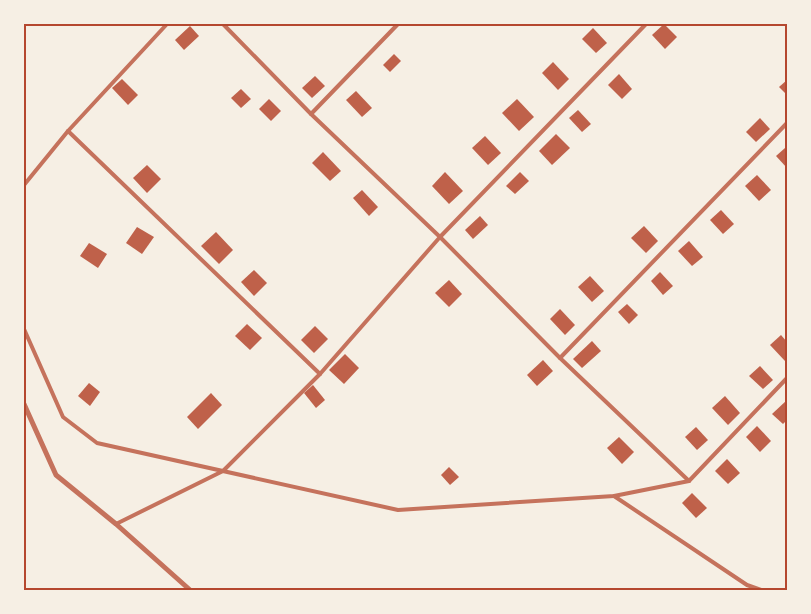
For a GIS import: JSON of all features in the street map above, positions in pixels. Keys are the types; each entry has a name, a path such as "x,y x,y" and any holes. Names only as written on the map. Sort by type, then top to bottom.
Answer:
{"street":[{"path":"24,404 56,475 116,524 190,590"}],"lane":[{"path":"24,185 68,131 167,24"},
{"path":"223,24 311,114 440,238 560,358 689,481"},
{"path":"311,114 398,24"},
{"path":"116,524 223,471 320,374 440,238 646,24"},
{"path":"560,358 787,123"},
{"path":"68,131 320,374"},
{"path":"24,329 63,417 97,443 398,510 614,496 689,481 787,378"},
{"path":"614,496 747,585 761,590"}],"building":[{"path":"664,24 677,37 665,49 652,35"},
{"path":"190,26 199,36 184,50 175,40"},
{"path":"593,28 607,43 596,53 582,39"},
{"path":"394,54 401,61 390,72 383,65"},
{"path":"553,62 569,79 558,90 542,73"},
{"path":"619,74 632,89 622,99 608,85"},
{"path":"315,76 325,86 312,98 302,88"},
{"path":"122,79 138,95 128,105 112,88"},
{"path":"787,80 787,95 779,87"},
{"path":"241,89 251,99 241,108 231,98"},
{"path":"356,91 372,108 362,117 346,100"},
{"path":"269,99 281,111 271,121 259,109"},
{"path":"517,99 534,117 519,131 502,113"},
{"path":"578,110 591,124 582,132 569,118"},
{"path":"760,118 770,129 756,142 746,132"},
{"path":"556,134 570,148 552,165 539,151"},
{"path":"485,136 501,153 488,165 472,148"},
{"path":"785,148 787,151 787,168 776,156"},
{"path":"323,152 341,171 330,181 312,163"},
{"path":"147,165 161,179 147,193 133,178"},
{"path":"445,172 463,191 449,204 432,186"},
{"path":"520,172 529,181 515,194 506,186"},
{"path":"757,175 771,190 759,201 745,186"},
{"path":"362,190 378,207 369,216 353,198"},
{"path":"721,210 734,224 723,234 710,220"},
{"path":"480,216 488,225 473,239 465,230"},
{"path":"644,226 658,241 646,253 631,238"},
{"path":"137,227 154,237 142,254 126,243"},
{"path":"216,232 233,250 219,264 201,246"},
{"path":"689,241 703,257 692,266 678,251"},
{"path":"89,243 107,254 98,268 80,256"},
{"path":"254,270 267,283 254,296 241,282"},
{"path":"660,272 673,286 663,295 651,281"},
{"path":"590,276 604,291 592,302 578,287"},
{"path":"449,280 462,294 449,307 435,293"},
{"path":"627,304 638,315 629,324 618,312"},
{"path":"560,309 575,325 565,335 550,319"},
{"path":"247,324 262,338 250,350 235,336"},
{"path":"315,326 328,339 314,353 301,340"},
{"path":"781,335 787,342 787,359 785,361 770,345"},
{"path":"592,341 601,351 582,368 573,359"},
{"path":"345,354 359,368 344,384 329,370"},
{"path":"543,360 553,371 537,386 527,375"},
{"path":"760,366 773,380 763,389 749,376"},
{"path":"89,383 100,392 90,406 78,396"},
{"path":"313,385 325,400 316,408 304,393"},
{"path":"211,393 222,405 198,429 187,417"},
{"path":"725,396 740,413 728,425 712,408"},
{"path":"787,400 787,420 783,424 772,414"},
{"path":"757,426 771,441 760,452 746,437"},
{"path":"696,427 708,440 697,450 685,437"},
{"path":"619,437 634,452 622,464 607,448"},
{"path":"727,459 740,473 728,484 715,471"},
{"path":"449,467 459,477 450,485 441,475"},
{"path":"692,493 707,508 696,518 682,503"}]}
